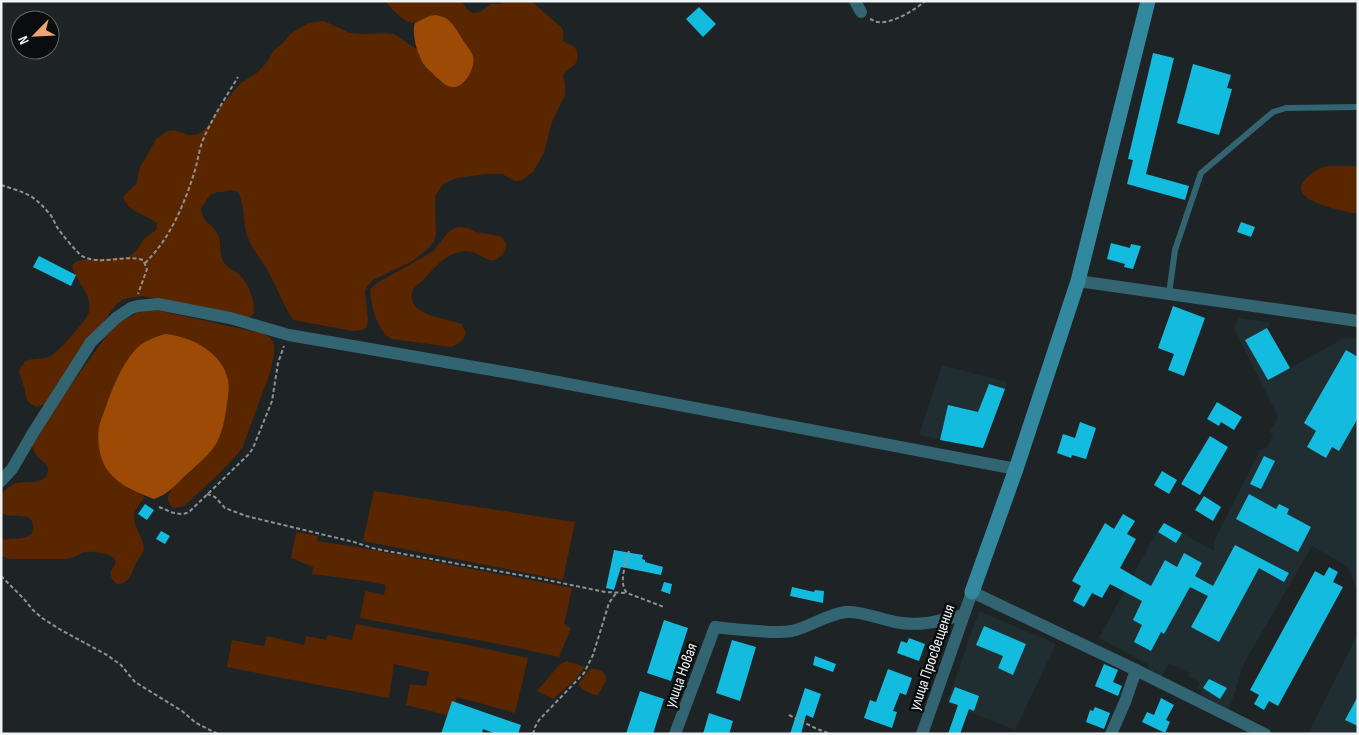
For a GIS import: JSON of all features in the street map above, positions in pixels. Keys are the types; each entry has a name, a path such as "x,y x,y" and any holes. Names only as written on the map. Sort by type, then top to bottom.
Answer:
{"street":[{"path":"1148,1 1078,281 1016,469 972,592 1265,734"},
{"path":"1078,281 1358,321"},
{"path":"1,481 12,469 91,342 116,318 131,308 158,304 230,318 289,335 521,376 1016,469"},
{"name":"улица Просвещения","path":"922,734 972,592"},
{"name":"улица Новая","path":"675,734 715,627 790,632 846,612 854,612 896,623 916,625 963,615"},
{"path":"1112,734 1136,670"}],"lane":[{"path":"1169,294 1175,250 1201,173 1273,112 1286,108 1358,107"}],"path":[{"path":"858,7 869,19 879,22 892,20 909,13 925,1"},
{"path":"145,264 155,254 183,205 202,142 238,77"},
{"path":"1,185 23,192 40,203 51,215 58,229 82,256 104,260 132,258 143,260 147,269 139,288 138,306"},
{"path":"159,507 177,514 184,515 189,512 254,448 272,401 278,363 289,335"},
{"path":"207,494 215,496 224,508 246,516 376,549 605,592 627,593 664,607"},
{"path":"627,593 623,582 629,551"},
{"path":"1,576 42,618 107,655 121,665 135,682 182,710 196,723 218,734"},
{"path":"533,734 539,720 584,673 593,654 609,603 616,593"},
{"path":"789,715 817,730 831,734"}],"shaded area":[{"path":"385,1 461,1 469,11 474,13 480,12 491,4 500,4 505,1 531,1 561,27 563,30 563,41 574,47 578,57 576,63 563,75 565,95 552,122 544,153 533,172 522,180 515,181 502,174 486,174 457,178 443,184 435,197 436,235 434,241 430,247 413,261 373,280 367,286 365,292 367,327 362,330 353,331 293,320 268,270 248,238 242,203 238,192 231,190 210,195 201,208 203,217 219,236 223,262 239,274 248,287 252,297 254,313 249,318 224,311 143,296 122,300 116,305 65,373 45,404 37,407 29,403 19,372 22,366 29,360 46,358 55,353 78,328 89,312 90,305 86,293 73,271 72,265 77,261 84,260 128,257 135,252 145,238 156,230 157,223 129,207 123,197 137,183 139,169 156,139 168,131 174,130 188,135 201,133 223,103 241,83 258,72 274,50 290,34 308,23 324,21 350,33 394,34 418,50 425,66 442,83 457,87 463,83 468,77 470,49 463,41 429,16 418,22 410,23 398,15"},
{"path":"436,15 446,18 452,24 473,56 471,71 465,81 457,87 445,84 425,66 416,45 415,23 429,16"},
{"path":"1326,166 1358,166 1358,214 1331,208 1310,200 1304,195 1301,188 1304,181 1314,172"},
{"path":"459,227 500,236 506,243 504,252 500,257 492,261 465,251 449,256 439,263 415,287 412,297 415,306 422,311 461,324 466,332 462,340 451,347 392,339 387,336 382,331 376,317 370,289 377,283 432,252 450,231"},
{"path":"156,310 261,333 270,337 274,344 271,370 242,449 219,474 184,506 172,507 168,496 173,487 195,468 216,444 223,429 187,339 171,335 154,338 135,350 127,488 143,495 144,498 137,508 134,520 144,549 128,580 117,584 111,576 115,560 101,553 85,552 67,559 10,559 1,556 1,541 29,536 32,533 33,525 28,517 2,513 1,495 16,483 35,482 46,476 48,472 47,466 35,453 32,444 61,399 107,335 120,322 139,312"},
{"path":"1239,318 1271,323 1267,328 1290,368 1346,337 1358,339 1358,592 1348,567 1312,546 1244,663 1229,710 1200,694 1202,691 1197,688 1199,682 1188,676 1189,673 1169,663 1162,676 1148,668 1149,665 1099,638 1157,531 1159,532 1164,523 1214,551 1215,539 1260,450 1266,448 1273,437 1270,431 1278,417 1234,328"},
{"path":"165,334 175,335 195,342 213,354 225,370 229,392 224,424 216,444 206,457 174,487 154,499 127,487 110,474 100,454 98,432 100,421 113,388 120,372 130,357 145,342"},
{"path":"942,365 1007,382 983,448 919,435"},
{"path":"374,491 575,522 563,580 363,541"},
{"path":"296,532 318,536 317,541 572,588 564,624 571,628 559,657 360,618 365,591 384,595 386,585 312,574 313,567 291,558"},
{"path":"979,611 1056,644 1015,730 947,703"},
{"path":"356,624 528,658 515,713 457,697 453,710 447,715 406,705 410,684 426,686 429,672 394,664 389,698 227,667 232,640 264,646 267,636 304,645 306,636 326,640 328,635 352,640"},
{"path":"1358,633 1358,734 1308,734"},
{"path":"567,661 585,667 575,680 553,699 537,691 560,664"},
{"path":"590,669 600,670 606,677 606,681 598,695 587,692 579,685"}],"building":[{"path":"699,7 716,24 703,37 686,19"},
{"path":"1153,53 1174,58 1146,174 1189,186 1185,200 1127,184 1133,160 1128,159"},
{"path":"1193,64 1231,75 1227,88 1232,89 1219,135 1177,123"},
{"path":"1241,222 1255,227 1251,237 1237,232"},
{"path":"1111,243 1130,248 1131,244 1141,246 1133,269 1124,267 1125,264 1107,259"},
{"path":"39,256 76,275 71,286 33,267"},
{"path":"1173,306 1205,318 1184,376 1168,370 1174,354 1158,348"},
{"path":"1267,328 1290,368 1268,380 1245,340"},
{"path":"1346,350 1358,357 1358,418 1339,451 1332,447 1326,458 1307,447 1316,431 1304,423"},
{"path":"989,384 1005,389 983,448 940,440 948,405 978,412"},
{"path":"1217,402 1242,417 1234,430 1221,422 1219,426 1207,419"},
{"path":"1080,422 1096,428 1086,459 1072,455 1071,458 1057,453 1063,434 1075,438"},
{"path":"1210,436 1228,447 1200,495 1181,484"},
{"path":"1264,456 1275,461 1261,489 1250,484"},
{"path":"1162,471 1177,480 1169,494 1154,485"},
{"path":"1249,494 1276,509 1279,504 1289,509 1287,514 1311,527 1298,552 1236,519"},
{"path":"1204,496 1221,507 1213,521 1195,510"},
{"path":"145,504 154,510 147,520 138,514"},
{"path":"1123,514 1135,521 1127,534 1136,539 1120,568 1151,586 1165,560 1177,567 1184,553 1202,563 1195,576 1213,586 1235,545 1289,573 1284,582 1259,568 1219,642 1191,627 1208,596 1190,587 1164,634 1161,632 1151,651 1134,642 1142,625 1133,620 1142,601 1110,584 1102,598 1092,593 1084,607 1073,601 1081,586 1072,581 1105,523 1114,529"},
{"path":"1164,523 1182,533 1176,543 1158,532"},
{"path":"161,531 170,536 165,544 156,539"},
{"path":"614,550 643,555 642,559 645,562 663,567 661,575 621,567 614,590 606,588"},
{"path":"1329,567 1338,572 1333,582 1343,587 1278,706 1269,701 1264,710 1254,704 1259,695 1250,690 1315,571 1324,576"},
{"path":"664,582 672,584 670,594 661,591"},
{"path":"792,587 814,592 815,590 824,591 823,603 790,596"},
{"path":"664,620 688,628 671,681 647,673"},
{"path":"984,626 1026,644 1013,675 998,668 1003,656 976,645"},
{"path":"909,638 925,644 919,661 897,653 901,641 907,643"},
{"path":"732,640 756,647 740,701 716,693"},
{"path":"815,656 836,664 833,672 813,665"},
{"path":"1104,664 1118,670 1113,682 1122,686 1118,696 1095,686"},
{"path":"888,669 912,678 906,695 900,693 893,711 897,712 892,728 864,718 870,700 876,702"},
{"path":"1209,679 1227,688 1220,699 1203,688"},
{"path":"955,687 979,696 974,711 969,709 960,734 948,734 958,705 949,702"},
{"path":"805,688 821,694 813,718 806,715 801,734 790,734"},
{"path":"640,691 664,699 653,734 626,734"},
{"path":"1358,696 1358,726 1345,720"},
{"path":"1161,698 1174,705 1166,720 1170,722 1165,733 1142,722 1147,712 1154,715"},
{"path":"452,701 521,725 518,734 496,734 483,729 482,734 441,734"},
{"path":"1095,707 1110,713 1104,729 1086,722 1090,710 1093,711"},
{"path":"709,713 733,721 729,734 703,734"}]}
